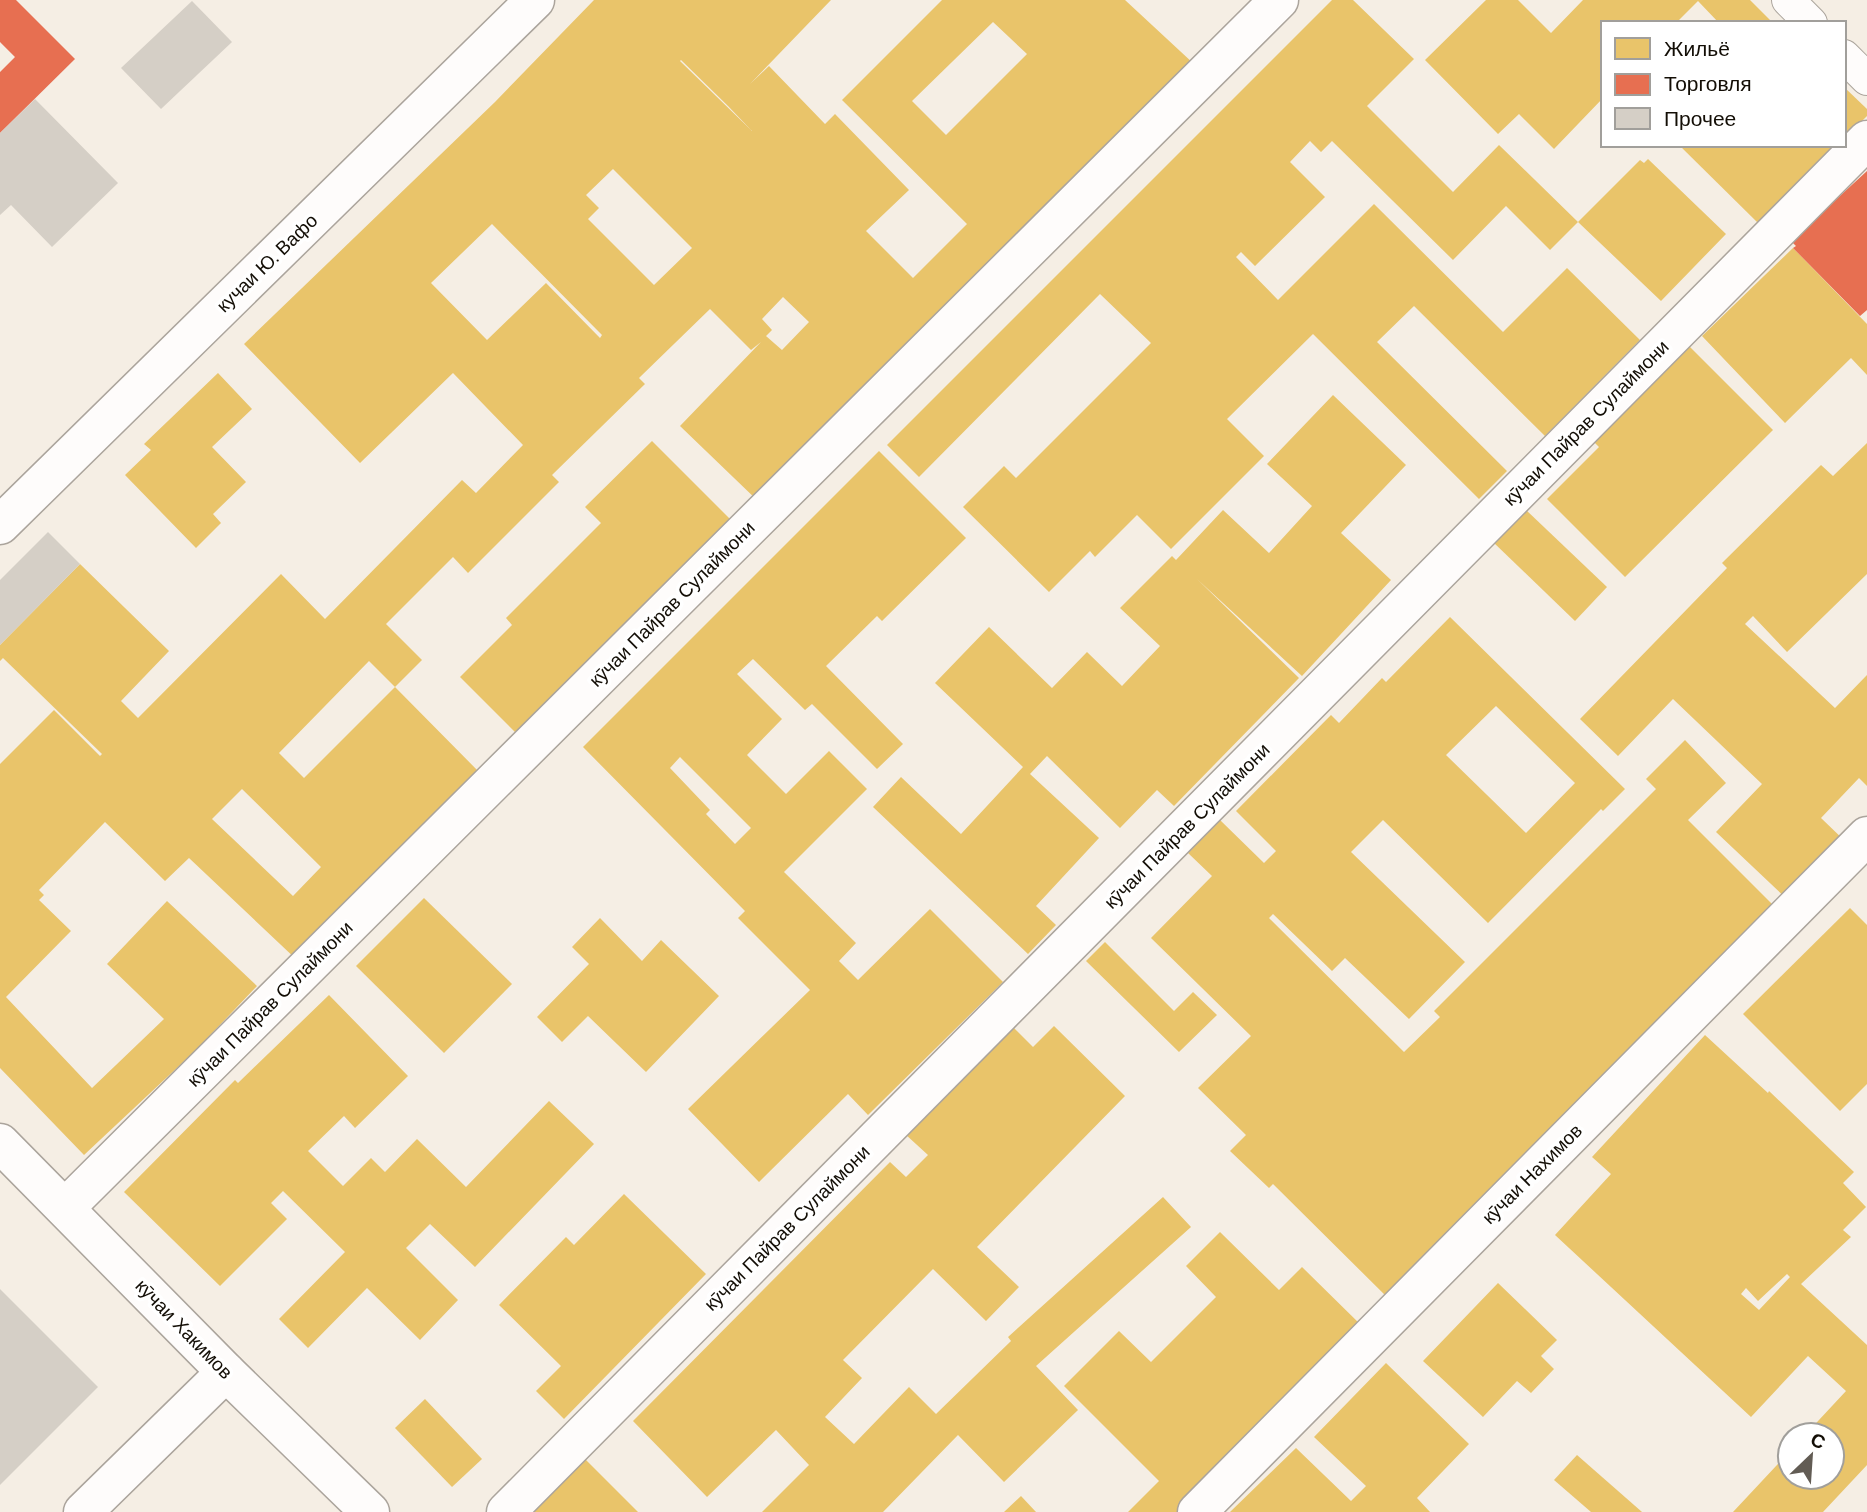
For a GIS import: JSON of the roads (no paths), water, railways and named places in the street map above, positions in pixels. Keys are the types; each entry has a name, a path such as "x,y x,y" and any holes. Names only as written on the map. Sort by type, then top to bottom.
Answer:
{"street":[{"name":"кучаи Ю. Вафо","path":"0,525 535,0"},
{"name":"кӯчаи Пайрав Сулаймони","path":"65,1208 1279,0"},
{"name":"кӯчаи Пайрав Сулаймони","path":"506,1512 1867,140"},
{"name":"кӯчаи Нахимов","path":"1197,1512 1867,836"},
{"name":"кӯчаи Хакимов","path":"0,1143 226,1372 370,1512"},
{"path":"83,1512 226,1372"}],"lane":[{"path":"1788,0 1809,21"},
{"path":"1846,58 1867,79"}]}
